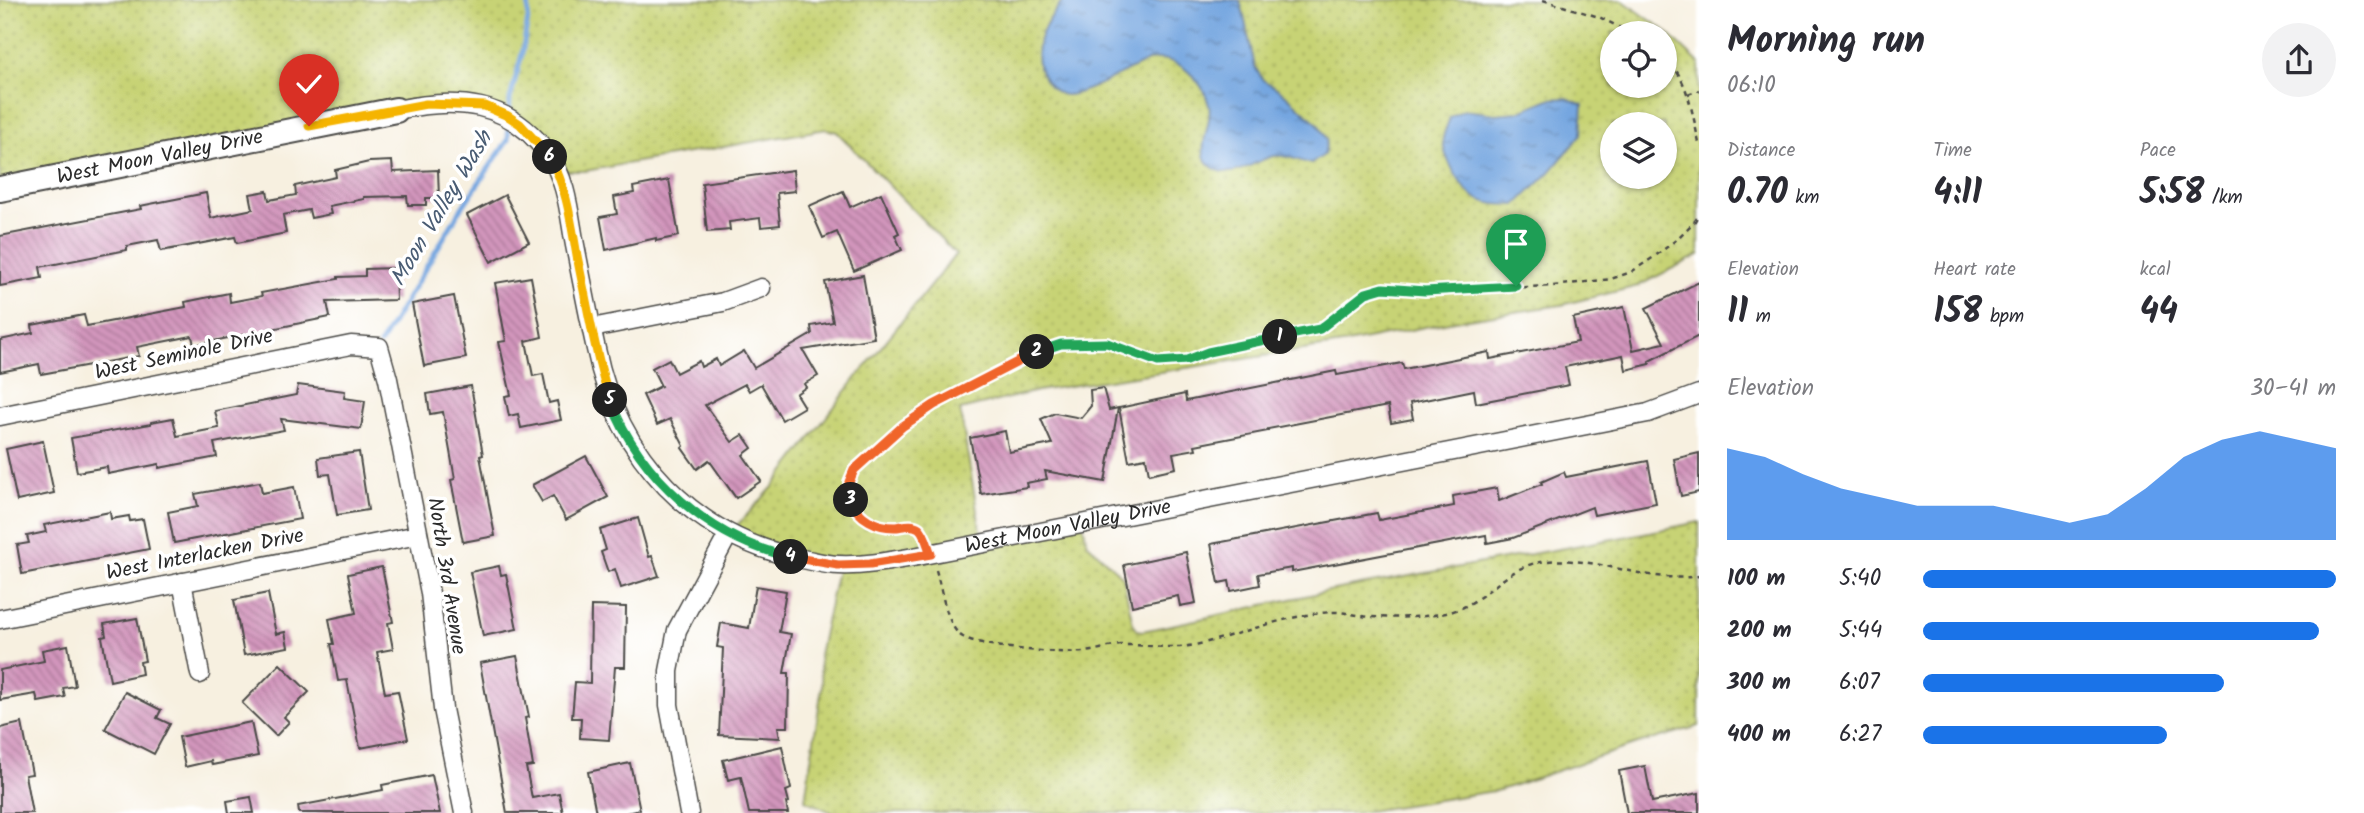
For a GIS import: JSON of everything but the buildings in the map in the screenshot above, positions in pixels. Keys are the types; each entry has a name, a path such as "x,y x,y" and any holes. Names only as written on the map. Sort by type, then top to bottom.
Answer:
{"street":[{"name":"West Moon Valley Drive","path":"0,189 426,104 485,106 508,116 520,124 548,154 558,171 610,402 636,450 657,477 686,505 729,535 778,554 838,565 870,564 931,554 1648,413 1699,394"},
{"path":"592,328 723,302 761,288"},
{"name":"West Seminole Drive","path":"0,416 351,345 379,347"},
{"name":"North 3rd Avenue","path":"379,347 388,379 430,593 443,709 464,813"},
{"name":"West Interlacken Drive","path":"0,618 418,535"},
{"path":"688,813 669,705 669,671 677,630 729,535"},
{"path":"182,582 200,674"}],"path":[{"path":"1542,0 1607,21"},
{"path":"1677,71 1688,94 1699,143"},
{"path":"1688,94 1699,90"},
{"path":"1699,214 1676,240 1654,257 1631,272 1611,279 1553,286 1425,291 1383,288 1366,293 1320,329 1208,352 1187,360 1158,362 1107,343 1061,344 1031,354 934,405 903,426 854,470 849,482 854,508 865,519 882,526 909,525 922,531 951,623 960,636 976,643 1001,646 1084,652 1121,645 1191,646 1290,619 1336,612 1369,617 1451,612 1474,601 1521,567 1546,561 1574,561 1675,579 1699,576"}],"green space":[{"path":"0,0 1622,0 1651,21 1600,21 1600,98 1677,98 1677,42 1699,63 1699,255 1638,286 1561,305 1454,321 1342,344 1037,391 960,410 979,522 985,542 1083,524 1087,543 1123,577 1133,624 1137,630 1142,631 1339,589 1699,522 1699,726 1500,790 1356,813 833,813 805,800 822,687 819,655 838,566 728,535 772,488 956,254 837,132 826,129 585,171 558,171 520,124 447,104 0,189"}],"water":[{"path":"1064,0 1239,0 1255,67 1263,80 1280,90 1318,124 1327,140 1324,155 1311,164 1274,156 1236,171 1220,171 1212,167 1204,154 1210,113 1206,96 1195,78 1170,61 1150,60 1082,91 1065,95 1058,93 1044,78 1037,58 1045,27"},
{"path":"1567,98 1583,105 1581,135 1550,172 1516,205 1489,203 1468,192 1453,170 1443,144 1450,117 1464,110 1496,114 1518,112 1549,99"}],"waterway":[{"name":"Moon Valley Wash","path":"380,344 461,209 508,140 510,99 522,54 529,0"}],"route":[{"path":"309,126 426,104 485,106 520,124 548,154 558,171 566,197 603,380 610,402 636,450 657,477 686,505 729,535 778,554 838,565 870,564 931,554 922,531 918,528 909,525 882,526 865,519 854,508 849,482 854,470 903,426 934,405 1031,354 1061,344 1084,342 1107,343 1158,362 1187,360 1208,352 1320,329 1366,293 1383,288 1425,291 1516,286"}]}
